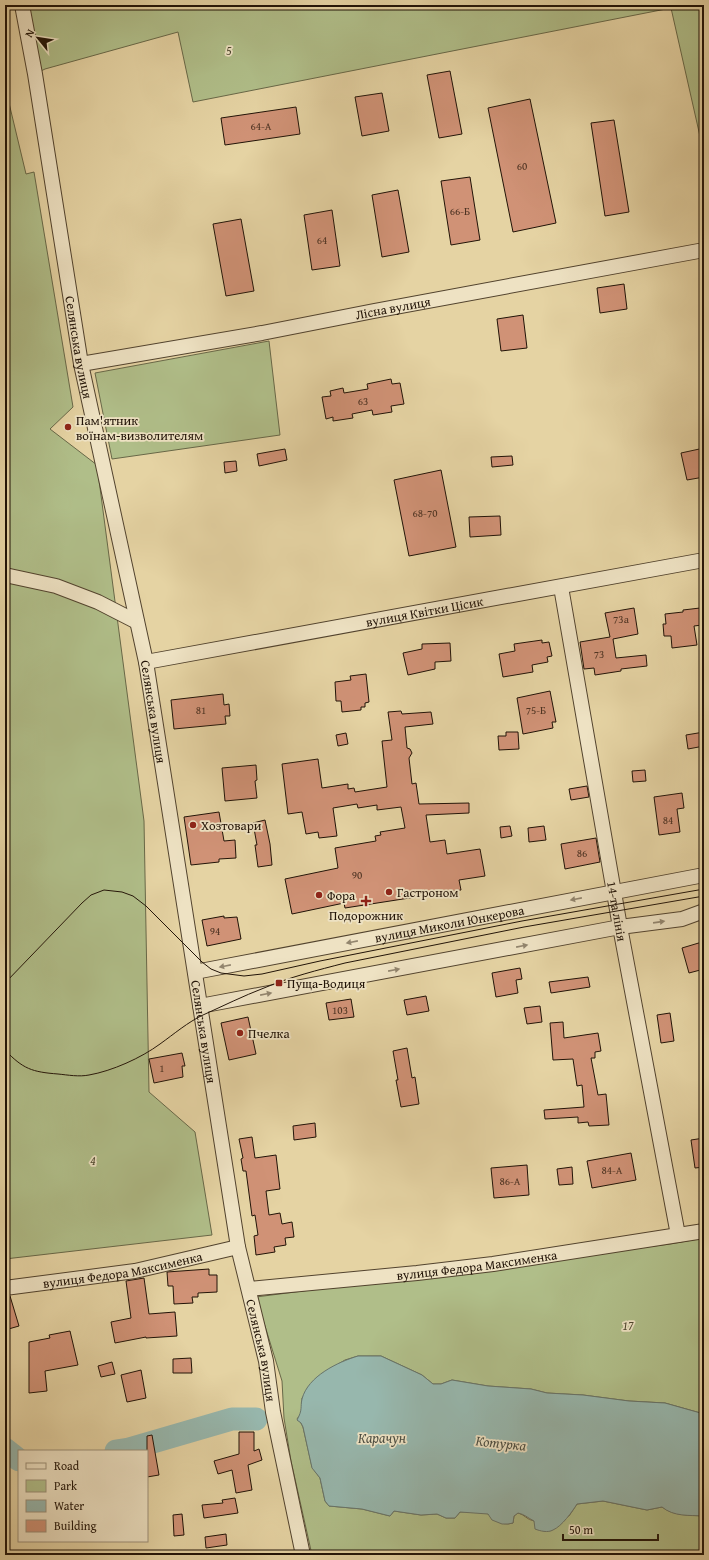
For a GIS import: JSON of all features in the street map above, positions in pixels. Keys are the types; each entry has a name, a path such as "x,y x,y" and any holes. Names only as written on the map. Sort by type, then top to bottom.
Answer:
{"street":[{"name":"Селянська вулиця","path":"22,5 35,74 81,364 146,662 238,1247 266,1361 275,1420 302,1555"},
{"name":"Лісна вулиця","path":"81,364 262,333 704,250"},
{"name":"вулиця Квітки Цісик","path":"146,662 704,560"},
{"path":"5,575 56,586 98,602 137,622"},
{"name":"14-та лінія","path":"561,587 615,892 620,928 678,1235"},
{"name":"вулиця Миколи Юнкерова","path":"195,972 704,875"},
{"path":"200,1006 620,928 682,919 704,911"},
{"name":"вулиця Федора Максименка","path":"248,1289 417,1273 493,1264 704,1231"},
{"name":"вулиця Федора Максименка","path":"5,1288 135,1271 238,1247"}],"green space":[{"name":"5","path":"22,5 704,5 704,154 671,8 193,102 178,32 45,69 35,74"},
{"name":"4","path":"5,98 9,103 26,174 34,172 73,407 50,429 97,465 144,821 149,1092 195,1132 212,1235 5,1259"},
{"path":"269,341 280,435 112,459 95,373"},
{"name":"17","path":"704,1238 704,1414 665,1403 547,1393 531,1389 488,1386 452,1380 441,1384 433,1384 422,1375 381,1356 358,1356 345,1360 323,1373 302,1398 302,1412 297,1419 303,1427 312,1467 320,1478 325,1501 329,1506 362,1509 390,1516 394,1511 421,1515 437,1514 446,1518 455,1518 460,1512 480,1512 486,1513 505,1524 513,1523 514,1516 518,1513 534,1521 542,1521 569,1516 577,1504 603,1501 647,1510 662,1507 677,1514 704,1516 704,1555 312,1555 291,1461 284,1418 282,1381 256,1297 670,1244"}],"water":[{"name":"Карачун","path":"358,1356 381,1356 422,1375 433,1384 441,1384 452,1380 488,1386 531,1389 547,1393 665,1403 704,1414 704,1516 677,1514 662,1507 647,1510 603,1501 577,1504 570,1515 560,1525 551,1531 546,1532 535,1529 534,1521 518,1513 514,1516 513,1523 502,1524 492,1520 488,1514 460,1512 455,1518 446,1518 437,1514 421,1515 394,1511 390,1516 362,1509 329,1506 325,1501 320,1478 312,1468 303,1427 297,1420 301,1411 302,1399 310,1383 333,1366"}],"building":[{"path":"450,71 462,134 439,138 427,75"},
{"path":"382,93 389,131 362,136 355,97"},
{"path":"530,99 556,223 513,232 488,108"},
{"path":"296,107 300,134 225,145 221,118"},
{"path":"614,120 629,212 605,216 591,123"},
{"path":"470,177 480,240 451,245 441,181"},
{"path":"398,190 409,252 382,257 372,195"},
{"path":"332,210 340,266 312,270 304,215"},
{"path":"241,219 254,291 226,296 213,224"},
{"path":"624,284 627,309 600,313 597,288"},
{"path":"523,315 527,348 501,351 497,319"},
{"path":"391,379 392,384 400,383 404,404 391,406 392,412 373,415 372,410 352,414 353,418 333,421 333,417 326,419 322,397 331,396 330,391 343,388 344,393 368,389 367,384"},
{"path":"704,448 704,477 687,480 681,453"},
{"path":"285,449 287,460 259,466 257,454"},
{"path":"512,456 513,465 492,467 491,457"},
{"path":"236,461 237,471 225,473 224,462"},
{"path":"441,470 456,547 409,556 394,480"},
{"path":"500,516 501,535 470,537 469,517"},
{"path":"634,608 638,634 613,639 616,658 646,655 647,666 621,669 621,671 595,675 594,668 584,669 580,642 610,637 605,613"},
{"path":"700,608 702,625 694,626 697,645 672,648 671,636 664,636 663,624 666,624 665,614"},
{"path":"542,640 542,643 549,642 552,656 547,657 548,662 532,665 533,672 503,677 499,654 515,651 514,644"},
{"path":"450,643 451,661 435,662 435,669 408,675 403,653 422,649 422,644"},
{"path":"366,674 369,702 365,703 365,707 361,707 361,710 342,712 341,701 336,701 335,682 351,680 350,676"},
{"path":"550,691 556,722 552,722 553,728 523,734 517,698"},
{"path":"223,694 224,705 229,704 230,716 225,716 226,724 174,729 171,700"},
{"path":"401,711 402,714 431,712 433,724 405,727 407,748 410,749 412,753 409,758 412,784 416,783 419,804 469,803 469,813 426,815 430,842 445,840 447,854 480,849 485,876 459,880 461,890 345,908 344,903 292,914 285,879 338,868 335,848 376,841 375,836 381,835 380,832 405,828 401,807 377,810 377,805 358,808 357,804 333,808 337,836 319,838 318,832 306,834 302,812 288,814 282,764 318,759 322,788 348,784 348,789 354,788 355,792 387,787 382,741 392,740 388,712"},
{"path":"506,732 518,732 519,749 499,750 498,736 506,736"},
{"path":"704,732 704,746 688,749 686,735"},
{"path":"346,733 348,744 338,746 336,735"},
{"path":"256,765 257,780 255,781 257,798 225,801 222,768"},
{"path":"645,770 646,781 633,782 632,771"},
{"path":"587,786 589,797 571,800 569,789"},
{"path":"682,793 684,808 677,809 680,832 659,835 654,797"},
{"path":"219,812 224,841 235,840 236,858 219,859 219,862 191,865 184,817"},
{"path":"265,820 270,844 272,865 258,867 255,845 257,845 253,823"},
{"path":"510,826 512,836 501,838 500,827"},
{"path":"544,826 546,840 529,842 528,828"},
{"path":"596,838 600,862 565,869 561,844"},
{"path":"224,916 224,918 237,917 241,939 207,946 202,920"},
{"path":"702,942 704,949 704,969 689,973 682,948"},
{"path":"520,968 522,979 516,980 518,993 496,997 492,973"},
{"path":"588,977 590,987 551,993 549,982"},
{"path":"426,996 429,1011 407,1015 404,1000"},
{"path":"351,999 354,1017 329,1020 326,1003"},
{"path":"540,1006 542,1022 527,1024 524,1008"},
{"path":"670,1013 674,1041 661,1043 657,1015"},
{"path":"248,1017 256,1054 229,1060 221,1023"},
{"path":"563,1022 564,1038 598,1033 601,1051 595,1052 595,1058 591,1058 598,1095 606,1094 609,1125 589,1126 588,1122 578,1123 578,1117 545,1119 544,1110 584,1107 582,1085 577,1086 573,1059 553,1060 550,1023"},
{"path":"407,1048 412,1078 415,1077 419,1104 401,1107 393,1051"},
{"path":"182,1053 185,1066 182,1066 183,1077 154,1083 149,1059"},
{"path":"315,1123 316,1137 294,1140 293,1126"},
{"path":"252,1137 255,1158 276,1155 280,1189 266,1191 269,1215 280,1213 282,1224 292,1222 294,1237 285,1238 286,1245 274,1247 275,1252 256,1255 254,1236 258,1235 255,1215 252,1216 246,1171 243,1171 241,1159 243,1158 239,1139"},
{"path":"704,1138 704,1167 695,1168 691,1140"},
{"path":"631,1153 636,1180 592,1188 587,1161"},
{"path":"527,1165 529,1195 494,1198 491,1168"},
{"path":"572,1167 573,1184 559,1185 557,1169"},
{"path":"209,1269 209,1275 217,1275 217,1292 198,1293 198,1297 192,1297 193,1303 174,1304 173,1286 168,1286 167,1272"},
{"path":"144,1278 149,1314 175,1312 177,1336 146,1337 115,1343 111,1322 131,1318 126,1281"},
{"path":"5,1296 10,1296 19,1326 5,1330"},
{"path":"70,1331 78,1365 45,1371 47,1391 29,1393 29,1342 50,1338 49,1335"},
{"path":"191,1358 192,1373 173,1373 173,1359"},
{"path":"112,1362 115,1374 101,1377 98,1366"},
{"path":"141,1370 146,1398 127,1402 121,1375"},
{"path":"239,1432 254,1432 254,1451 259,1449 262,1460 248,1465 252,1490 236,1493 232,1470 218,1474 214,1461 239,1454"},
{"path":"152,1435 159,1475 148,1477 148,1450 147,1436"},
{"path":"235,1498 238,1513 204,1518 202,1505 223,1503 222,1500"},
{"path":"182,1514 184,1535 174,1536 173,1515"},
{"path":"226,1534 227,1545 206,1548 205,1537"}],"waterway":[{"name":"Котурка","path":"122,1450 232,1419 256,1419"},
{"name":"Котурка","path":"5,1449 18,1459"}],"tram line":[{"path":"5,983 82,903 91,895 104,890 122,892 133,896 146,906 202,962 211,969 221,973 244,976 262,974 522,921 704,889"},
{"path":"5,1050 17,1061 35,1071 85,1076 126,1063 160,1044 197,1018 256,991 304,974 345,963 524,927 704,896"}],"place":[{"name":"Пам'ятник воїнам-визволителям","path":"68,427"},
{"name":"Хозтовари","path":"193,825"},
{"name":"Гастроном","path":"389,892"},
{"name":"Фора","path":"319,895"},
{"name":"Подорожник","path":"366,901"},
{"name":"Пуща-Водиця","path":"279,983"},
{"name":"Пчелка","path":"240,1033"}]}
